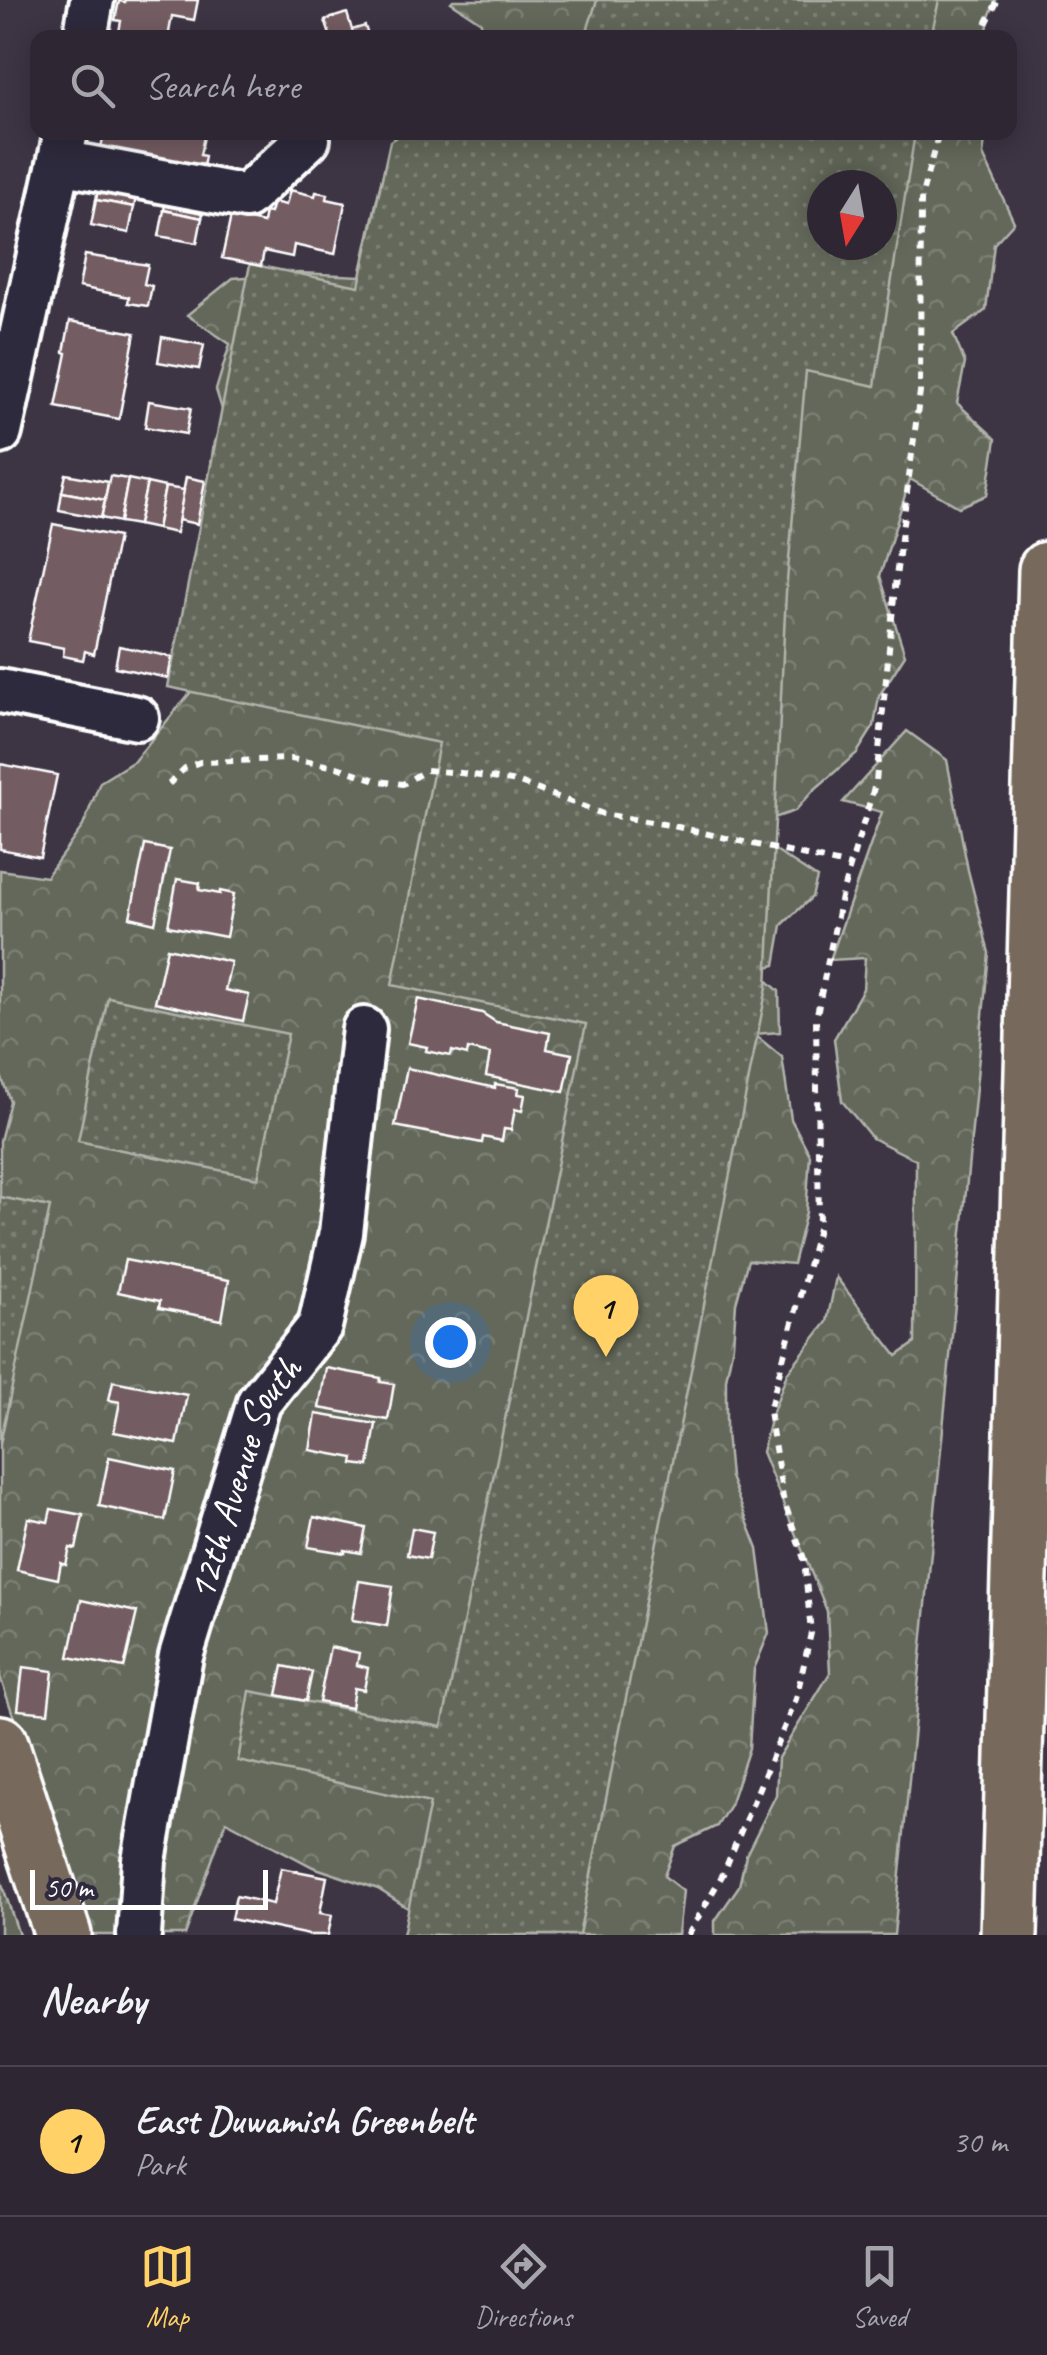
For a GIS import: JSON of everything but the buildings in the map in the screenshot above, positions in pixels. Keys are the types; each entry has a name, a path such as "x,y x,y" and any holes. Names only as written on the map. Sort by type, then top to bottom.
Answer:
{"main road":[{"path":"1009,1935 1047,570"},
{"path":"0,1744 64,1935"}],"street":[{"path":"86,30 92,0"},
{"path":"0,432 63,147 246,197 306,140"},
{"path":"0,691 136,718"},
{"name":"12th Avenue South","path":"140,1935 144,1860 181,1656 258,1402 320,1326 341,1233 364,1030"}],"path":[{"path":"982,30 998,0"},
{"path":"688,1935 723,1874 796,1699 811,1633 804,1559 784,1498 770,1411 819,1225 816,1019 842,897 876,781 896,577 920,392 920,198 937,140"},
{"path":"169,784 186,768 200,762 291,759 404,784 426,770 461,773 517,782 603,814 850,866"}],"green space":[{"path":"597,0 939,0 933,30 587,30"},
{"path":"996,0 987,30 482,30 481,22 451,2"},
{"path":"392,140 914,140 897,247 897,170 807,170 807,260 895,260 875,386 806,371 786,592 767,987 579,1935 403,1935 430,1803 238,1761 250,1691 442,1727 586,1024 392,985 439,743 168,687 250,264 359,286"},
{"path":"498,140 985,140 983,155 1014,222 994,244 986,310 953,334 965,363 957,403 996,439 987,495 959,507 910,479 880,576 905,655 879,696 874,726 857,753 795,811 768,820 762,842 817,878 812,897 782,925 775,965 755,970 779,991 780,1032 754,1034 782,1057 791,1119 810,1155 806,1212 793,1264 748,1260 736,1303 726,1379 730,1477 758,1549 769,1633 754,1669 749,1748 730,1805 717,1826 675,1846 664,1876 683,1891 678,1935 526,1935 428,1921 378,1889 313,1867 226,1821 185,1935 84,1935 0,1677 0,1141 10,1101 0,1073 0,870 46,877 83,826 100,782 134,761 208,671 198,562 214,442 225,419 216,390 230,344 187,315 233,278 299,273 360,276 389,153"},
{"path":"907,731 947,760 989,953 894,1935 715,1935 715,1921 739,1886 746,1855 776,1795 778,1758 830,1673 827,1611 762,1452 770,1420 787,1373 827,1322 836,1277 897,1356 915,1343 916,1160 872,1138 842,1101 834,1039 863,989 865,958 830,960 882,812 843,802"},
{"path":"108,997 288,1034 258,1178 78,1141"},
{"path":"0,1197 50,1207 0,1444"},
{"path":"0,1878 19,1935 0,1935"}],"place":[{"name":"East Duwamish Greenbelt","path":"606,1357"}]}
